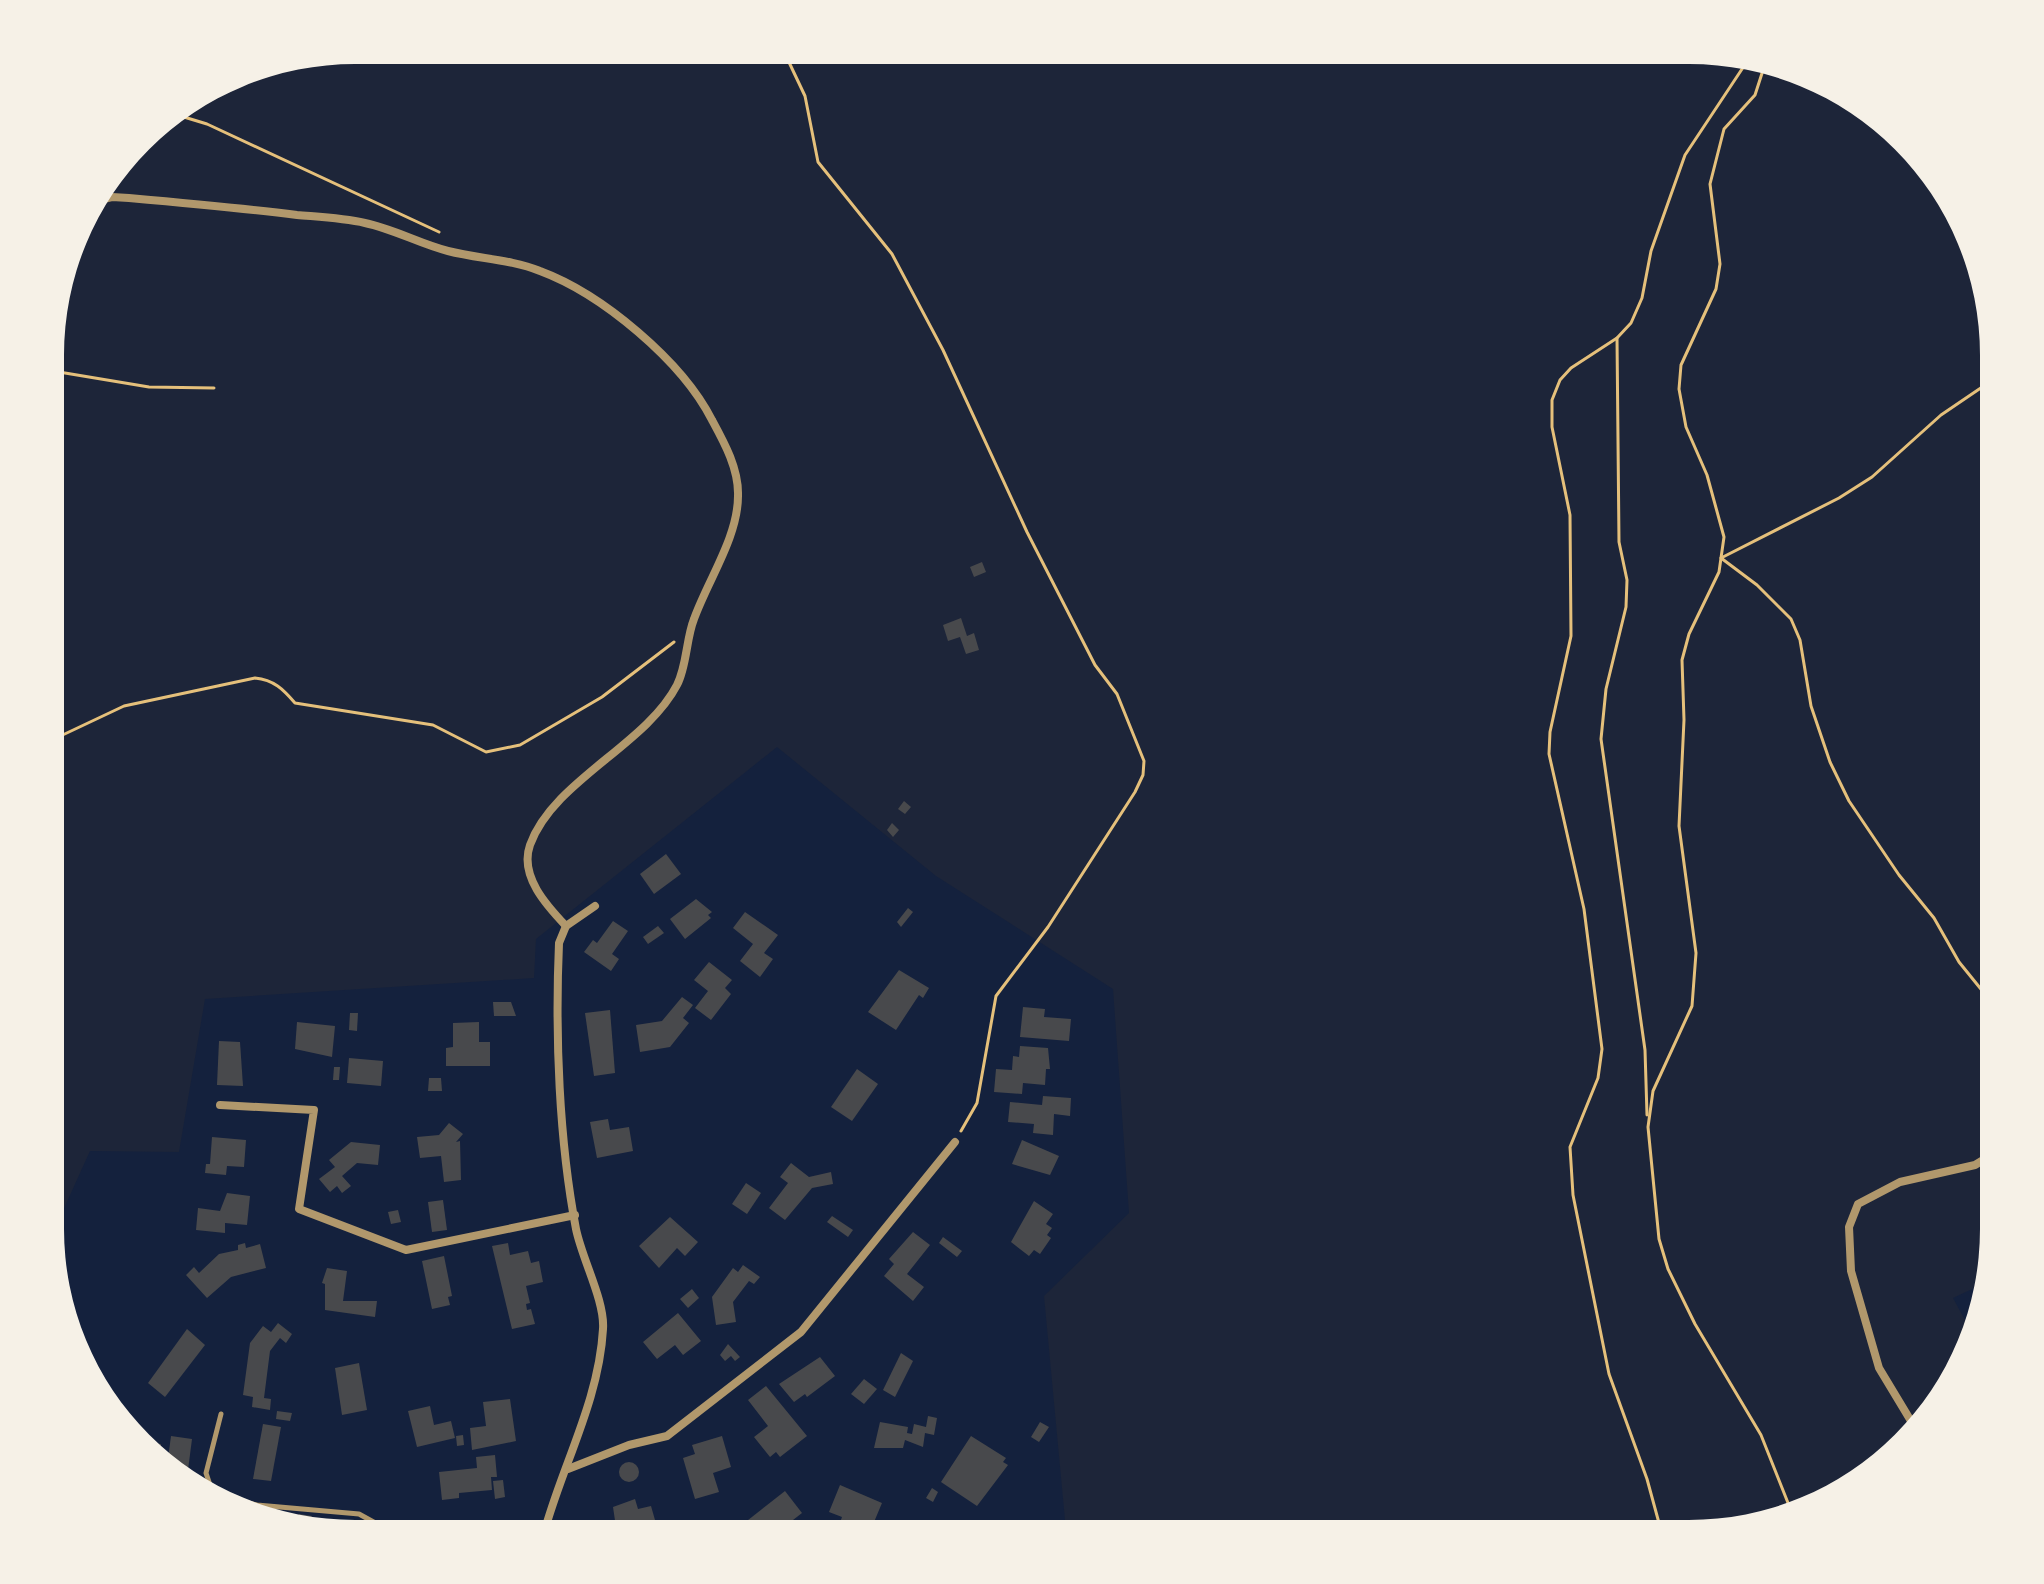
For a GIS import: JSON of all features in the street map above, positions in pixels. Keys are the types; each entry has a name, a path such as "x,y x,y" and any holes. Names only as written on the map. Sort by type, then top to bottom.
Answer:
{"street":[{"path":"110,199 121,197 363,222 444,250 493,258 541,271 605,309 650,343 689,381 716,428 734,472 739,491 734,523 690,631 679,682 670,698 653,718 564,798 535,832 528,849 534,884 546,905 566,926"},
{"path":"549,1520 568,1469 598,1365 604,1325 575,1215 558,1065 559,943 566,926 595,906"},
{"path":"220,1105 314,1110 299,1209 406,1250 575,1215"},
{"path":"568,1469 629,1445 667,1436 801,1332 955,1142"},
{"path":"1910,1419 1879,1368 1851,1271 1849,1227 1858,1204 1900,1182 1980,1162"}],"lane":[{"path":"208,1480 206,1473 221,1414"},
{"path":"264,1506 359,1514 370,1520"}],"path":[{"path":"790,64 805,96 818,162 899,268 943,350 1047,572 1095,665 1117,694 1144,761 1143,775 1135,792 1048,927 996,996 977,1103 955,1142"},
{"path":"1658,1520 1647,1479 1609,1374 1573,1195 1570,1147 1598,1078 1602,1049 1584,909 1549,754 1550,732 1571,636 1570,515 1552,427 1552,400 1560,380 1571,368 1617,338 1631,323 1642,298 1651,251 1685,155 1742,69"},
{"path":"1648,1127 1653,1091 1692,1006 1696,953 1679,826 1684,720 1682,660 1689,634 1719,572 1724,537 1707,475 1686,427 1679,389 1681,365 1716,289 1720,264 1710,184 1724,129 1755,95 1762,74"},
{"path":"186,118 207,124 450,238"},
{"path":"1617,338 1619,542 1627,580 1626,607 1606,689 1601,739 1645,1050 1648,1127 1659,1239 1668,1269 1695,1324 1761,1435 1788,1503"},
{"path":"64,373 149,387 214,388"},
{"path":"1721,558 1861,484 1941,415 1980,389"},
{"path":"1721,558 1757,585 1791,619 1800,640 1811,706 1830,762 1849,801 1899,875 1934,918 1959,962 1980,988"},
{"path":"64,734 124,706 255,678 269,679 284,689 295,703 433,725 486,752 520,745 602,697 690,631"}],"shaded area":[{"path":"355,64 1727,66 1782,79 1818,94 1851,113 1881,136 1908,163 1931,193 1950,226 1970,280 1978,317 1980,355 1978,1267 1973,1288 1953,1298 1965,1321 1950,1358 1931,1391 1908,1421 1881,1448 1851,1471 1818,1490 1764,1510 1727,1518 1689,1520 1065,1520 1044,1296 1129,1213 1113,989 936,876 777,747 536,939 534,978 205,999 179,1152 90,1151 64,1208 66,317 79,262 94,226 113,193 136,163 163,136 193,113 226,94 280,74 317,66"}],"building":[{"path":"982,562 986,572 974,577 970,567"},
{"path":"961,618 967,636 974,633 979,650 966,654 960,637 948,641 943,625"},
{"path":"904,801 911,807 905,814 898,809"},
{"path":"892,823 899,830 893,837 887,830"},
{"path":"666,854 681,874 654,894 640,874"},
{"path":"696,899 712,912 708,915 711,918 685,939 670,919"},
{"path":"908,908 913,912 901,927 897,922"},
{"path":"745,912 778,935 764,953 773,959 760,977 740,961 753,944 733,928"},
{"path":"613,921 628,931 612,954 619,959 611,971 584,952 593,940 597,943"},
{"path":"658,926 664,933 648,944 643,937"},
{"path":"709,962 732,980 725,988 731,994 711,1020 695,1008 708,991 694,980"},
{"path":"899,970 929,988 923,998 919,995 896,1030 868,1012"},
{"path":"682,997 693,1005 683,1018 689,1023 670,1047 640,1052 636,1025 662,1021"},
{"path":"493,1002 511,1002 516,1016 494,1016"},
{"path":"1023,1007 1045,1009 1044,1017 1071,1019 1069,1041 1020,1037"},
{"path":"610,1010 615,1073 594,1076 585,1013"},
{"path":"350,1013 358,1013 357,1031 349,1030"},
{"path":"297,1022 335,1026 332,1057 295,1049"},
{"path":"479,1022 479,1042 490,1042 490,1066 446,1066 446,1048 453,1047 453,1023"},
{"path":"219,1041 240,1042 243,1086 217,1085"},
{"path":"1020,1046 1048,1048 1050,1069 1046,1069 1045,1085 1023,1083 1022,1094 994,1092 996,1069 1012,1070 1013,1056 1019,1057"},
{"path":"349,1058 383,1061 381,1086 347,1083"},
{"path":"334,1067 340,1067 339,1080 333,1080"},
{"path":"857,1069 878,1084 852,1121 831,1107"},
{"path":"429,1078 441,1078 442,1091 428,1091"},
{"path":"1043,1096 1071,1098 1070,1116 1054,1114 1053,1135 1033,1133 1034,1124 1008,1122 1010,1102 1042,1105"},
{"path":"608,1119 610,1130 629,1127 633,1151 597,1158 590,1122"},
{"path":"449,1123 463,1134 456,1142 460,1141 461,1180 444,1182 441,1156 420,1158 417,1137 439,1135"},
{"path":"212,1137 246,1140 244,1167 227,1166 226,1175 205,1173 206,1164 210,1164"},
{"path":"1022,1140 1059,1156 1050,1175 1012,1164"},
{"path":"351,1142 380,1145 378,1165 357,1163 342,1176 351,1186 342,1193 337,1186 330,1192 319,1179 335,1167 329,1160"},
{"path":"791,1163 809,1177 831,1172 833,1184 812,1188 785,1220 769,1208 788,1183 780,1177"},
{"path":"746,1183 761,1193 747,1214 732,1204"},
{"path":"227,1193 250,1196 247,1225 225,1223 225,1233 196,1230 198,1208 220,1211"},
{"path":"443,1200 447,1230 432,1232 428,1202"},
{"path":"1034,1201 1053,1214 1046,1224 1052,1228 1047,1235 1051,1238 1040,1254 1034,1250 1029,1256 1011,1242"},
{"path":"398,1210 401,1222 391,1224 388,1212"},
{"path":"832,1216 853,1230 848,1237 827,1222"},
{"path":"670,1217 698,1242 685,1256 677,1248 659,1268 639,1246"},
{"path":"913,1232 930,1245 907,1274 924,1287 913,1301 884,1276 894,1264 889,1259"},
{"path":"943,1237 962,1251 957,1257 939,1243"},
{"path":"245,1243 246,1248 260,1244 266,1268 231,1277 207,1298 186,1275 194,1267 199,1273 219,1254 238,1250 238,1245"},
{"path":"508,1243 510,1255 528,1251 531,1263 539,1261 543,1282 526,1286 530,1303 526,1304 527,1310 531,1309 535,1324 512,1329 492,1246"},
{"path":"444,1256 452,1296 448,1297 450,1305 432,1309 422,1261"},
{"path":"743,1265 760,1277 754,1284 749,1281 733,1302 736,1322 716,1325 712,1297 733,1268 738,1272"},
{"path":"327,1268 347,1271 343,1301 377,1301 375,1317 325,1310 325,1284 322,1283"},
{"path":"692,1289 699,1298 688,1308 680,1299"},
{"path":"678,1313 701,1341 683,1355 675,1345 657,1359 643,1342"},
{"path":"278,1323 292,1334 286,1343 280,1338 270,1351 264,1398 271,1399 270,1410 252,1407 253,1397 243,1395 250,1343 263,1326 271,1332"},
{"path":"187,1329 205,1345 165,1397 148,1383"},
{"path":"728,1344 740,1357 735,1361 731,1356 725,1361 720,1355"},
{"path":"901,1353 913,1361 895,1397 883,1390"},
{"path":"820,1357 835,1376 807,1397 805,1394 794,1402 779,1384"},
{"path":"359,1363 367,1410 342,1415 335,1368"},
{"path":"864,1379 877,1389 864,1404 851,1394"},
{"path":"766,1386 807,1436 780,1457 776,1452 770,1457 754,1437 768,1426 748,1400"},
{"path":"510,1399 516,1441 472,1450 470,1428 486,1426 483,1402"},
{"path":"430,1406 434,1425 451,1421 455,1438 417,1447 408,1411"},
{"path":"277,1411 292,1413 290,1421 276,1419"},
{"path":"928,1416 937,1418 934,1435 925,1433 923,1447 905,1440 903,1448 874,1448 880,1422 908,1427 907,1433 912,1434 914,1424 926,1427"},
{"path":"1040,1422 1049,1427 1039,1442 1031,1437"},
{"path":"263,1424 281,1427 271,1481 253,1479"},
{"path":"463,1435 464,1445 457,1446 456,1436"},
{"path":"171,1436 192,1439 188,1468 169,1453"},
{"path":"722,1436 731,1467 713,1473 719,1492 695,1499 683,1458 695,1454 692,1445"},
{"path":"971,1436 1006,1458 1003,1462 1008,1465 977,1506 941,1482"},
{"path":"495,1455 497,1477 491,1477 492,1490 459,1493 459,1498 442,1500 439,1472 477,1468 476,1457"},
{"path":"629,1462 636,1465 639,1472 636,1479 629,1482 622,1479 619,1472 622,1465"},
{"path":"503,1480 505,1497 495,1499 493,1481"},
{"path":"840,1485 882,1503 875,1520 841,1520 842,1517 829,1512"},
{"path":"932,1488 938,1492 933,1502 926,1498"},
{"path":"785,1491 802,1513 793,1520 748,1520"},
{"path":"635,1499 638,1509 651,1506 655,1520 615,1520 613,1507"}]}
